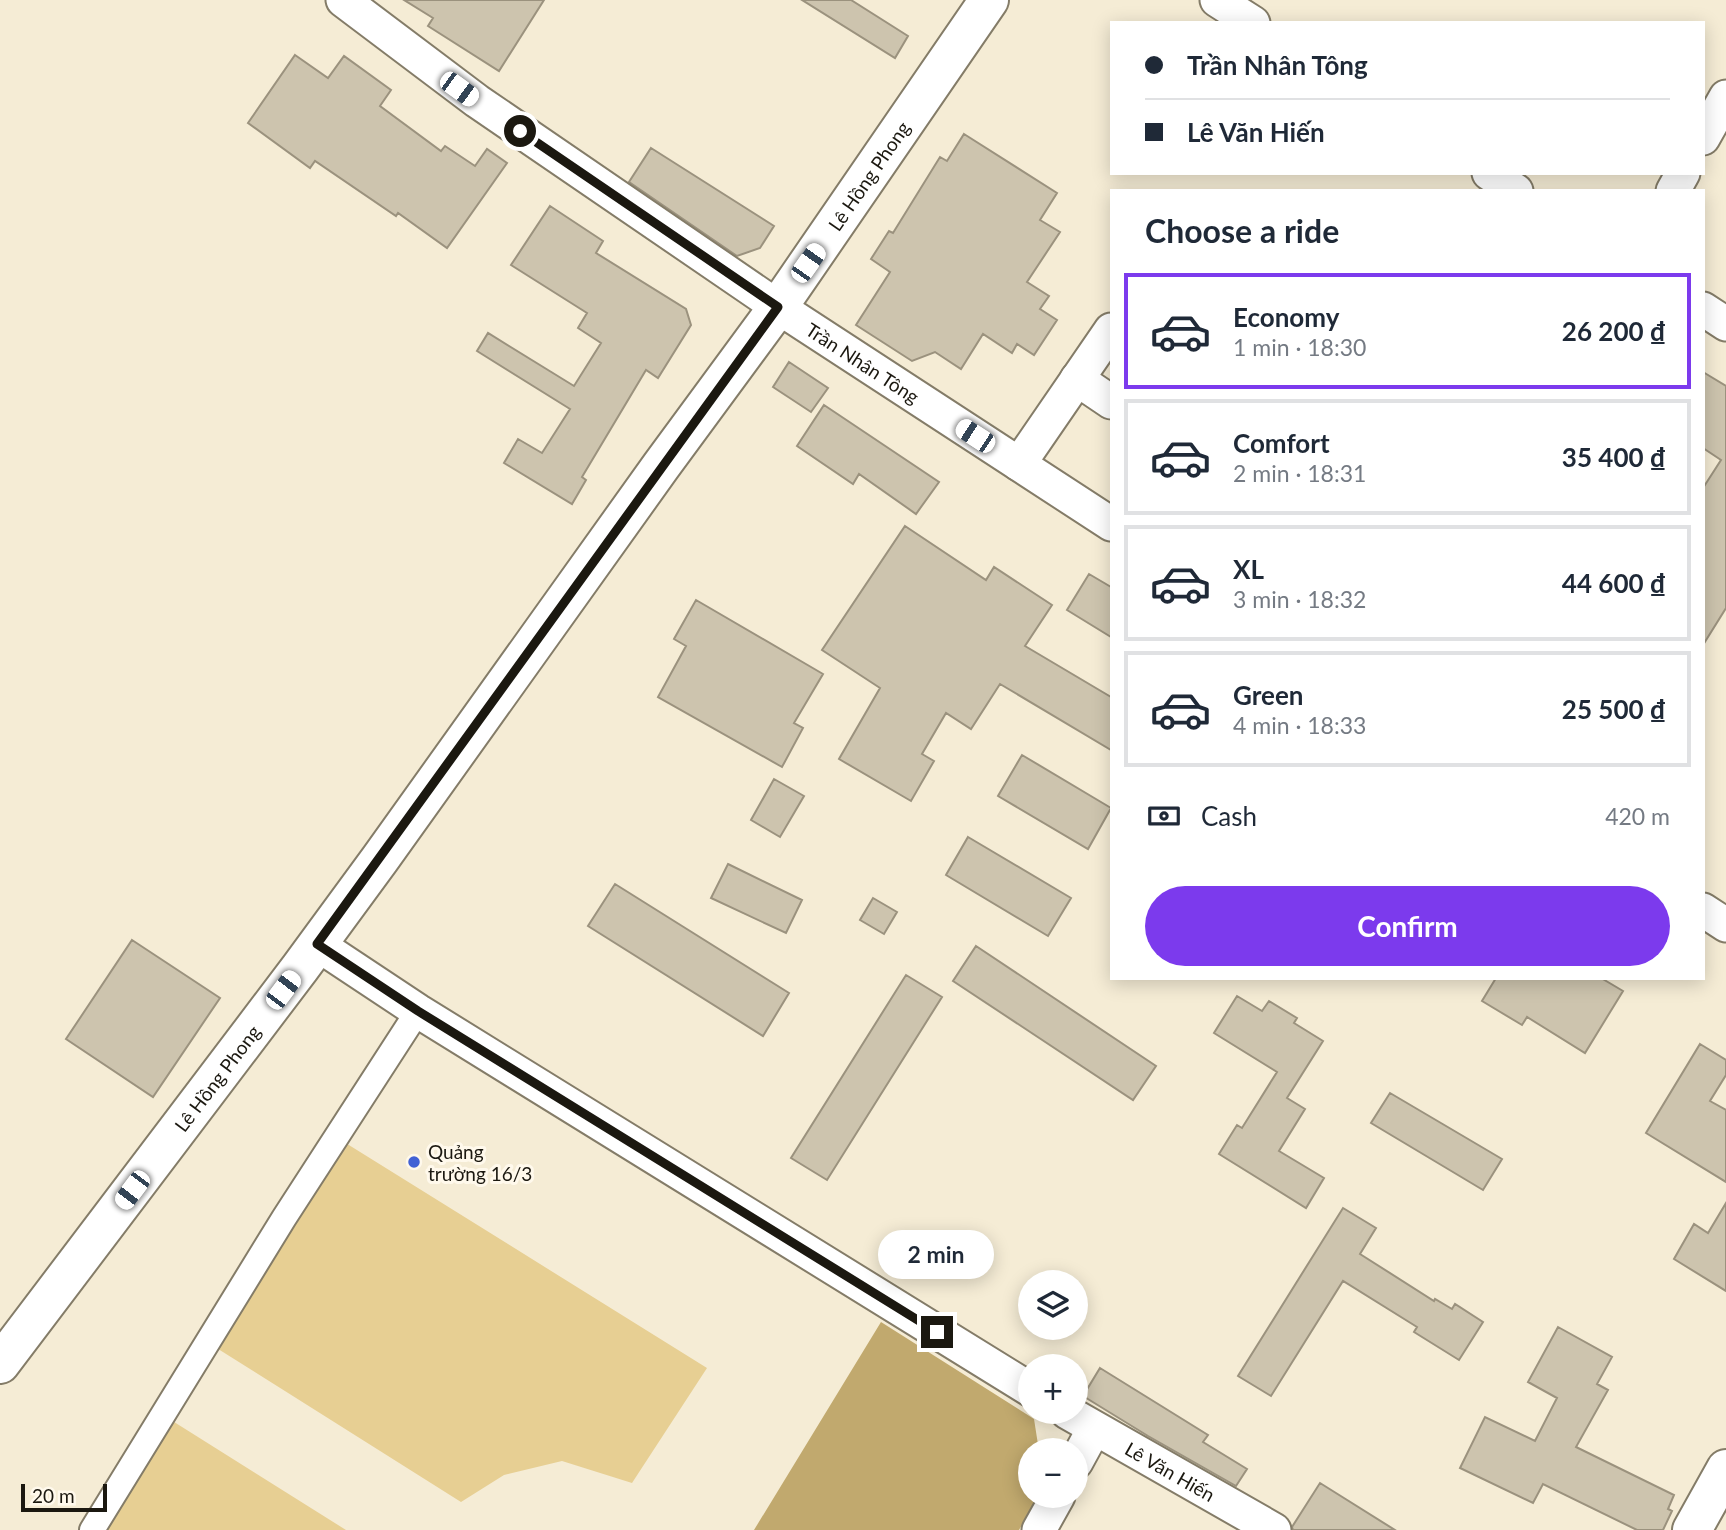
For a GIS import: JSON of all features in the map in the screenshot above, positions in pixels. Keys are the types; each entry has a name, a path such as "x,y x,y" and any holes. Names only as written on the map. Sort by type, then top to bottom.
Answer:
{"street":[{"name":"Trần Nhân Tông","path":"343,0 477,101 778,307 1110,523"},
{"name":"Lê Hồng Phong","path":"0,1364 317,944 778,307 989,0"},
{"path":"1217,0 1250,21"},
{"path":"1705,134 1726,97"},
{"path":"1492,175 1513,189"},
{"path":"1705,310 1726,324"},
{"path":"1019,464 1110,331"},
{"path":"1077,379 1110,401"},
{"path":"1705,911 1726,925"},
{"path":"317,944 418,1011 1018,1382"},
{"path":"92,1530 278,1227 418,1011"},
{"name":"Lê Văn Hiến","path":"1086,1424 1273,1530"},
{"path":"1692,1530 1726,1469"},
{"path":"1040,1530 1052,1508"}],"shaded area":[{"path":"336,1137 707,1368 632,1483 562,1461 504,1475 461,1502 207,1342"},
{"path":"881,1322 1018,1409 1018,1424 1035,1424 1037,1438 1018,1438 1018,1508 1031,1508 1019,1530 754,1530"},
{"path":"163,1415 346,1530 92,1530"}],"building":[{"path":"404,0 544,0 499,71 428,26 433,18"},
{"path":"802,0 851,0 908,36 895,58"},
{"path":"295,55 328,78 344,56 391,90 380,106 441,151 445,146 475,166 487,149 507,163 447,248 398,213 396,216 315,161 310,168 248,123"},
{"path":"964,134 1057,193 1040,220 1060,232 1027,282 1049,296 1040,309 1057,320 1034,355 1017,344 1012,353 983,334 961,369 935,352 912,361 856,325 890,272 871,259 889,231 893,233 940,157 947,161"},
{"path":"651,148 774,226 760,248 737,256 629,182"},
{"path":"550,206 603,241 596,253 686,309 691,325 658,378 646,370 582,477 586,480 572,504 504,463 518,439 542,453 570,409 477,351 488,333 574,386 601,343 578,328 587,313 511,265"},
{"path":"789,362 828,388 811,412 773,387"},
{"path":"1705,373 1726,386 1726,608 1705,642 1705,485 1721,460 1705,449"},
{"path":"824,405 939,482 916,514 859,474 853,484 797,446"},
{"path":"905,526 986,580 994,567 1052,605 1025,646 1110,696 1110,749 1000,684 971,729 946,713 922,754 934,761 911,801 839,759 880,688 822,650"},
{"path":"1089,574 1110,586 1110,636 1067,610"},
{"path":"696,600 823,674 794,723 803,728 782,767 658,697 686,646 674,639"},
{"path":"1022,755 1110,810 1088,849 998,796"},
{"path":"774,779 804,796 780,837 751,820"},
{"path":"968,837 1071,898 1048,936 946,875"},
{"path":"728,864 802,900 786,933 711,898"},
{"path":"615,884 789,993 763,1036 588,926"},
{"path":"873,898 897,912 884,934 860,920"},
{"path":"132,940 220,998 153,1097 66,1039"},
{"path":"976,946 1156,1066 1133,1100 953,981"},
{"path":"906,975 942,997 827,1180 791,1158"},
{"path":"1495,980 1604,980 1623,991 1585,1053 1527,1017 1522,1025 1482,1001"},
{"path":"1237,996 1262,1011 1269,1001 1297,1018 1294,1023 1323,1041 1287,1098 1305,1109 1279,1151 1324,1178 1306,1208 1219,1154 1237,1125 1242,1128 1277,1072 1214,1033"},
{"path":"1700,1044 1726,1060 1726,1075 1710,1101 1726,1110 1726,1182 1646,1133"},
{"path":"1390,1093 1502,1159 1483,1190 1371,1123"},
{"path":"1726,1203 1726,1291 1674,1259 1694,1224 1708,1233"},
{"path":"1343,1208 1376,1228 1360,1254 1434,1301 1435,1299 1452,1309 1455,1304 1483,1322 1459,1360 1414,1332 1417,1327 1343,1281 1271,1396 1238,1376"},
{"path":"1558,1327 1612,1357 1597,1384 1608,1390 1576,1447 1674,1495 1668,1509 1672,1511 1663,1530 1637,1530 1543,1484 1533,1503 1460,1468 1485,1417 1535,1441 1557,1398 1528,1382"},
{"path":"1100,1368 1208,1435 1203,1442 1247,1469 1236,1486 1088,1399 1088,1388"},
{"path":"1320,1483 1395,1530 1293,1530 1292,1527"}],"place":[{"name":"Quảng trường 16/3","path":"414,1162"}],"route":[{"path":"520,131 778,307 317,944 418,1011 937,1332"}]}
